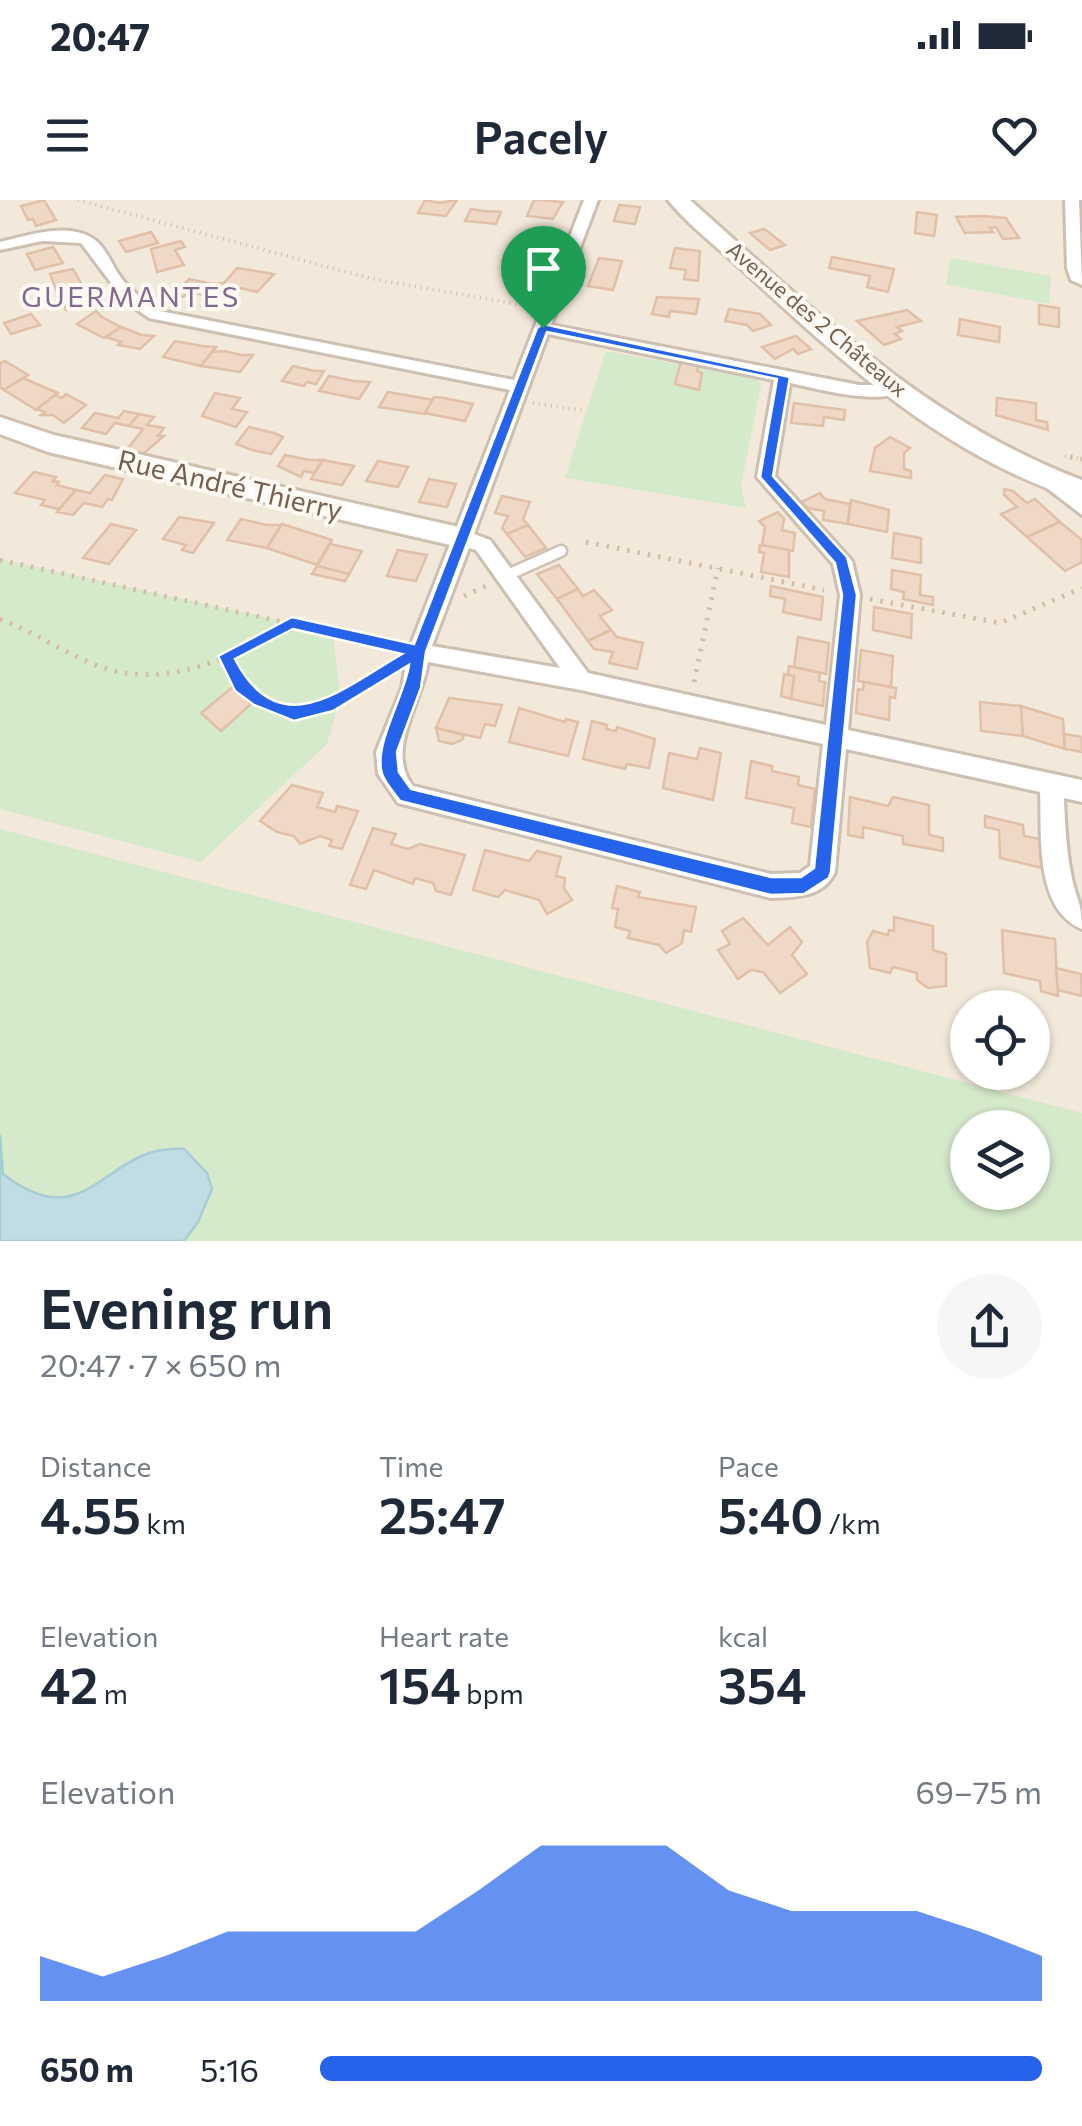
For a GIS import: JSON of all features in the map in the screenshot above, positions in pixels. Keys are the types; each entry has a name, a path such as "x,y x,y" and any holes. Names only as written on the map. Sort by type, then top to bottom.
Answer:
{"main road":[{"name":"Avenue des 2 Châteaux","path":"678,200 898,388 994,455 1082,490"},
{"name":"Rue André Thierry","path":"0,425 48,443 463,538"},
{"name":"Avenue des 2 Châteaux","path":"960,431 1082,477"}],"street":[{"path":"590,200 434,611 419,652 413,688 388,752 390,774 406,795 771,886 804,885 822,872 850,595 842,561 766,477 784,377"},
{"path":"1072,200 1074,268 1076,277 1082,280"},
{"path":"0,246 49,234 83,236 101,250 123,294 155,314 518,394"},
{"path":"547,319 784,377 859,390 898,388"},
{"path":"1050,480 1082,508"},
{"path":"463,538 483,545 581,681"},
{"path":"419,652 581,681 1082,791"},
{"path":"1051,785 1063,900 1082,916"}],"lane":[{"path":"505,576 561,551"}],"path":[{"path":"78,200 373,279 547,319"},
{"path":"518,394 586,411"},
{"path":"586,542 1000,623 1082,588"},
{"path":"0,560 419,652"},
{"path":"689,705 718,568"},
{"path":"434,611 505,576"},
{"path":"0,619 24,627 84,661 127,676 182,670 226,656 292,623"},
{"path":"226,656 241,686 260,700 294,714 327,706 419,652"}],"shaded area":[{"path":"0,200 1082,200 1082,1241 0,1241"}],"green space":[{"path":"951,258 1051,276 1049,304 946,284"},
{"path":"606,351 757,378 761,385 741,485 746,508 565,478"},
{"path":"0,559 333,632 340,698 327,744 201,862 0,809"},
{"path":"0,829 950,1078 950,1090 994,1090 1082,1113 1082,1241 0,1241"}],"water":[{"path":"0,1135 3,1174 32,1192 56,1197 77,1194 134,1159 157,1151 184,1149 207,1173 212,1189 198,1222 184,1241 0,1241"}],"building":[{"path":"44,200 56,220 36,226 21,206"},
{"path":"425,200 457,200 446,216 418,213"},
{"path":"534,200 563,202 553,219 527,216"},
{"path":"619,205 640,207 635,224 614,221"},
{"path":"471,209 501,212 496,224 465,221"},
{"path":"917,212 937,215 934,236 915,233"},
{"path":"956,217 1006,218 1019,238 1003,239 996,227 990,228 993,232 965,233"},
{"path":"763,229 785,245 770,250 750,233"},
{"path":"151,232 158,243 126,252 119,241"},
{"path":"181,241 185,247 175,250 184,265 157,272 151,249"},
{"path":"519,246 539,248 532,266 512,263"},
{"path":"53,247 63,263 35,270 27,254"},
{"path":"675,248 700,251 698,281 684,279 686,270 670,268"},
{"path":"832,257 894,269 888,292 867,287 870,276 829,268"},
{"path":"599,258 622,261 613,290 588,286"},
{"path":"237,268 274,274 257,292 223,284"},
{"path":"73,269 82,285 57,292 50,274"},
{"path":"189,279 223,283 211,297 190,292 183,297 173,295"},
{"path":"82,285 86,293 81,295 90,303 66,310 58,291"},
{"path":"657,297 699,299 696,314 652,314"},
{"path":"1039,305 1059,308 1059,327 1039,324"},
{"path":"729,309 760,314 771,325 753,331 747,325 725,321"},
{"path":"907,310 921,321 897,327 902,331 895,334 901,339 884,345 857,321"},
{"path":"96,311 121,327 104,338 77,324"},
{"path":"31,314 40,325 11,334 4,323"},
{"path":"960,319 1000,327 999,342 958,335"},
{"path":"121,327 154,336 140,349 118,345 121,342 106,337"},
{"path":"796,336 811,349 798,354 793,349 775,359 762,347"},
{"path":"175,341 216,347 201,366 163,357"},
{"path":"212,352 253,355 240,372 201,366"},
{"path":"5,361 28,375 4,390 0,387 0,363"},
{"path":"681,362 698,366 697,371 702,373 699,390 675,384"},
{"path":"293,366 324,371 316,384 307,382 304,386 282,381"},
{"path":"329,376 370,382 359,399 319,391"},
{"path":"23,378 58,393 36,410 4,390"},
{"path":"388,392 433,400 425,414 379,407"},
{"path":"215,393 240,398 232,409 247,412 236,427 202,416"},
{"path":"66,394 86,405 64,423 53,415 41,415 45,412 37,409 55,395 62,398"},
{"path":"434,397 473,404 465,421 425,413"},
{"path":"997,398 1036,403 1036,420 1047,422 1048,430 996,415"},
{"path":"794,403 845,410 844,420 824,417 823,426 791,423"},
{"path":"124,411 139,414 129,426 115,423 106,434 82,428 95,413 118,418"},
{"path":"139,414 154,417 147,425 164,428 158,436 164,436 143,454 126,451 143,429 129,426"},
{"path":"249,427 283,437 271,454 236,444"},
{"path":"890,437 910,448 904,453 904,469 911,471 911,478 870,471 875,448"},
{"path":"285,455 323,460 314,473 304,471 301,477 278,466"},
{"path":"323,460 354,466 342,485 311,479"},
{"path":"378,461 408,467 398,487 366,481"},
{"path":"34,472 56,477 53,481 59,482 57,485 76,490 59,509 41,505 45,500 15,493"},
{"path":"105,475 123,479 112,500 108,499 102,507 84,503 73,515 57,512 76,490 90,493"},
{"path":"429,479 456,484 447,507 419,502"},
{"path":"1004,489 1027,503 1035,499 1060,522 1027,537 1001,514 1017,507 1004,495"},
{"path":"820,493 825,499 850,504 848,524 823,520 824,511 808,508 801,502"},
{"path":"502,496 530,502 523,519 528,525 507,534 502,528 508,516 495,513"},
{"path":"851,500 889,510 887,532 848,524"},
{"path":"778,512 784,519 782,530 795,533 793,551 762,545 765,527 759,521"},
{"path":"179,517 214,523 193,553 182,550 186,545 163,539"},
{"path":"241,519 281,525 267,548 227,540"},
{"path":"1060,522 1082,540 1082,562 1065,571 1027,537"},
{"path":"111,524 136,530 109,564 83,558"},
{"path":"282,524 332,540 317,565 267,548"},
{"path":"528,525 546,548 525,557 507,534"},
{"path":"894,533 921,538 921,563 892,558"},
{"path":"330,544 362,551 349,574 317,566"},
{"path":"760,545 789,550 789,577 761,572 764,553 759,552"},
{"path":"398,550 427,555 416,581 387,576"},
{"path":"559,565 578,589 557,599 537,574"},
{"path":"317,566 349,574 345,581 312,574"},
{"path":"892,570 921,575 920,595 933,597 933,605 903,599 904,592 891,589"},
{"path":"771,586 823,597 821,620 783,612 785,599 770,596"},
{"path":"578,589 583,596 594,590 612,610 600,616 611,630 588,641 557,599"},
{"path":"874,607 912,614 911,638 873,630"},
{"path":"611,630 617,637 643,643 637,669 609,663 613,652 594,649 588,641"},
{"path":"798,637 829,643 826,674 794,667"},
{"path":"861,650 893,656 891,687 858,681"},
{"path":"789,666 820,673 819,681 825,682 823,706 791,699 794,676 788,675"},
{"path":"784,674 794,676 791,699 781,696"},
{"path":"864,682 896,688 895,698 890,697 889,720 856,713 858,689 863,690"},
{"path":"234,686 251,704 221,731 201,713"},
{"path":"449,698 502,705 495,726 485,724 480,738 436,728"},
{"path":"980,702 1021,706 1023,736 981,731"},
{"path":"1021,706 1063,719 1065,749 1023,736"},
{"path":"519,708 565,722 578,722 568,756 509,742"},
{"path":"592,721 607,725 606,729 616,731 617,727 655,739 649,768 627,764 625,769 583,759"},
{"path":"436,728 464,735 452,744 439,741"},
{"path":"1064,734 1082,737 1082,752 1065,749"},
{"path":"700,748 721,753 713,800 663,788 669,753 697,759"},
{"path":"751,761 799,777 798,785 815,789 811,827 792,823 794,808 746,798"},
{"path":"292,785 323,793 317,807 335,812 337,806 358,811 342,849 329,846 332,840 320,836 300,844 294,836 277,832 260,821"},
{"path":"850,797 888,806 893,797 929,805 929,835 943,838 943,851 903,844 903,836 863,827 863,838 848,835"},
{"path":"985,816 1023,825 1024,836 1040,839 1042,868 1000,858 999,830 985,827"},
{"path":"373,828 396,834 391,844 408,849 420,844 465,855 451,895 436,891 433,883 415,878 413,884 374,870 366,889 350,885"},
{"path":"485,850 529,861 537,851 561,857 556,876 565,878 564,888 572,900 547,914 539,900 505,890 498,897 473,890"},
{"path":"617,886 640,892 638,897 696,907 691,932 684,930 682,943 666,953 659,945 628,938 630,931 615,927 618,909 612,908"},
{"path":"894,917 933,926 933,950 946,954 946,986 928,988 917,980 917,973 893,967 890,973 870,968 867,942 873,931 888,935 889,930 894,931"},
{"path":"743,918 768,945 790,927 802,942 792,955 807,974 780,993 763,972 751,970 738,979 718,950 730,944 722,931"},
{"path":"1002,930 1055,939 1058,996 1050,990 1041,990 1040,981 1004,973"},
{"path":"1056,968 1081,974 1082,996 1058,990"}],"district":[{"name":"GUERMANTES","path":"131,297"}],"route":[{"path":"543,328 419,652 292,623 226,656 241,686 260,700 294,714 327,706 419,652 413,688 388,752 390,774 406,795 771,886 804,885 822,872 850,595 842,561 766,477 784,377 626,348 543,328"}]}
